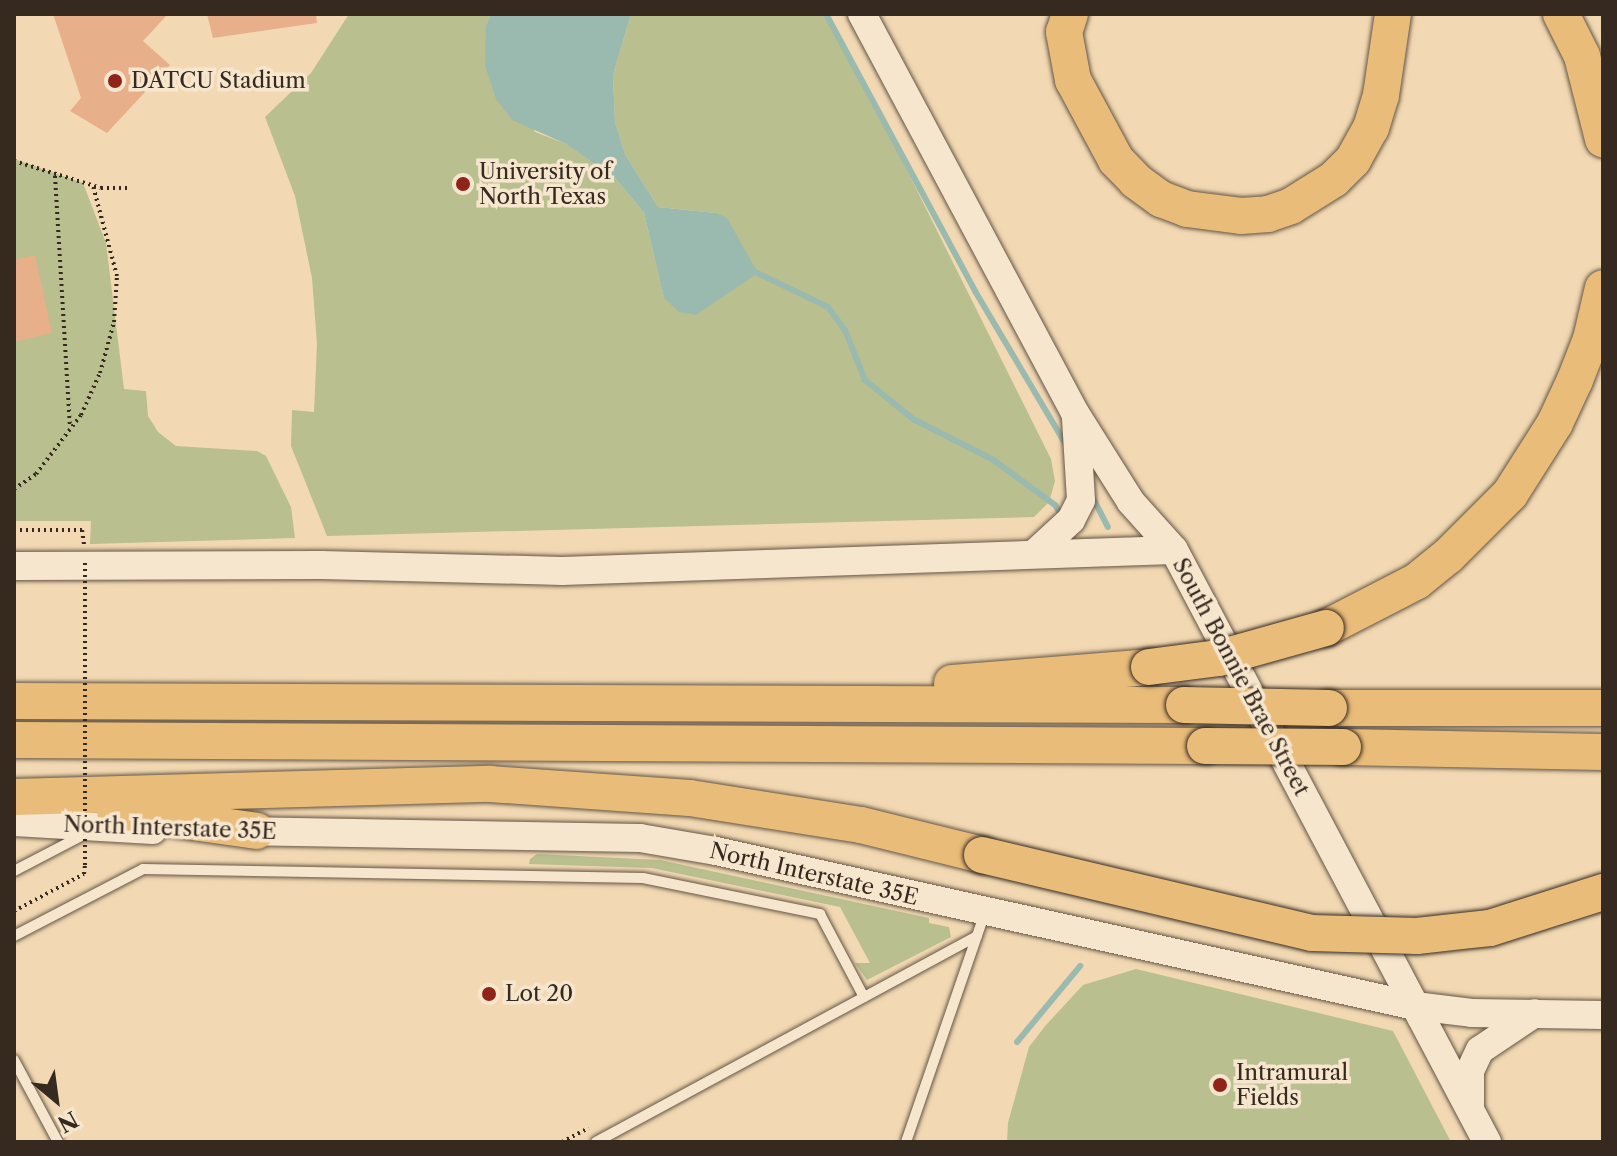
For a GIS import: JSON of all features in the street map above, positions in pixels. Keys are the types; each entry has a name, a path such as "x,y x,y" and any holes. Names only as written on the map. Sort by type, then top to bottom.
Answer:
{"highway":[{"path":"1070,14 1064,32 1073,80 1116,160 1136,181 1161,199 1187,209 1241,216 1268,214 1291,206 1334,179 1353,160 1371,128 1381,95 1393,14"},
{"path":"1561,14 1582,56 1603,139"},
{"path":"630,703 1149,667 1219,658 1326,628 1417,581 1448,556 1510,494 1548,436 1575,380 1591,339 1603,288"},
{"path":"14,701 1603,708"},
{"path":"14,740 1343,747 1603,752"},
{"path":"627,744 702,753"},
{"path":"14,797 490,784 690,798 861,825 1312,933 1417,936 1490,928 1603,892"},
{"path":"14,797 257,831"}],"main road":[{"name":"South Bonnie Brae Street","path":"872,17 1075,413 1131,502 1174,550 1487,1142"},
{"path":"1035,553 1071,520 1081,500 1075,413"},
{"path":"14,566 321,565 562,571 1174,550"},
{"name":"North Interstate 35E","path":"27,822 96,829 640,838 716,851 981,924 1415,1006 1472,1013 1603,1015"},
{"path":"1470,1112 1470,1071 1480,1050 1536,1013"}],"lane":[{"path":"14,837 27,822"},
{"path":"14,871 96,829"},
{"path":"14,936 143,869 643,878 820,914 864,997"},
{"path":"596,1142 864,997 981,924"},
{"path":"906,1142 981,924"},
{"path":"14,1060 58,1142"}],"path":[{"path":"14,161 93,186 128,188"},
{"path":"55,176 70,428"},
{"path":"14,489 36,474 81,415 100,373 114,322 117,276 93,186"},
{"path":"14,530 82,530 85,559 84,874 14,911"}],"green space":[{"name":"University of North Texas","path":"349,14 491,14 486,25 535,132 564,143 615,178 644,213 664,297 716,213 658,207 625,154 615,122 613,75 631,14 829,14 1051,459 1055,481 1049,502 1034,517 327,536 291,446 292,410 314,412 317,344 312,278 295,196 265,117 311,73"},
{"path":"14,159 83,183 106,243 124,389 146,391 148,416 158,432 176,446 257,451 266,456 291,507 295,538 90,544 91,521 14,521"},
{"path":"537,854 660,860 929,918 929,923 949,927 951,937 867,980 855,963 870,963 840,907 652,868 529,864"},
{"name":"Intramural Fields","path":"1136,969 1393,1031 1451,1142 1007,1142 1008,1123 1029,1047 1083,985"}],"water":[{"path":"491,14 631,14 613,75 615,122 625,154 658,207 716,213 727,218 758,273 696,315 679,312 664,298 644,213 615,178 564,143 512,120 496,99 485,66 486,25"}],"building":[{"name":"DATCU Stadium","path":"53,14 168,14 143,41 170,65 107,133 70,111 81,98"},
{"name":"DATCU Stadium","path":"207,14 316,14 317,23 213,38"},
{"path":"35,255 52,333 14,342 14,260"}],"waterway":[{"path":"826,14 975,291 1066,445"},
{"path":"751,270 828,307 845,330 865,380 913,419 992,459 1055,505 1062,516"},
{"path":"1091,494 1108,527"},
{"path":"1017,1042 1080,966"}],"place":[{"name":"DATCU Stadium","path":"115,81"},
{"name":"University of North Texas","path":"463,184"},
{"name":"Lot 20","path":"489,994"},
{"name":"Intramural Fields","path":"1220,1085"}]}
